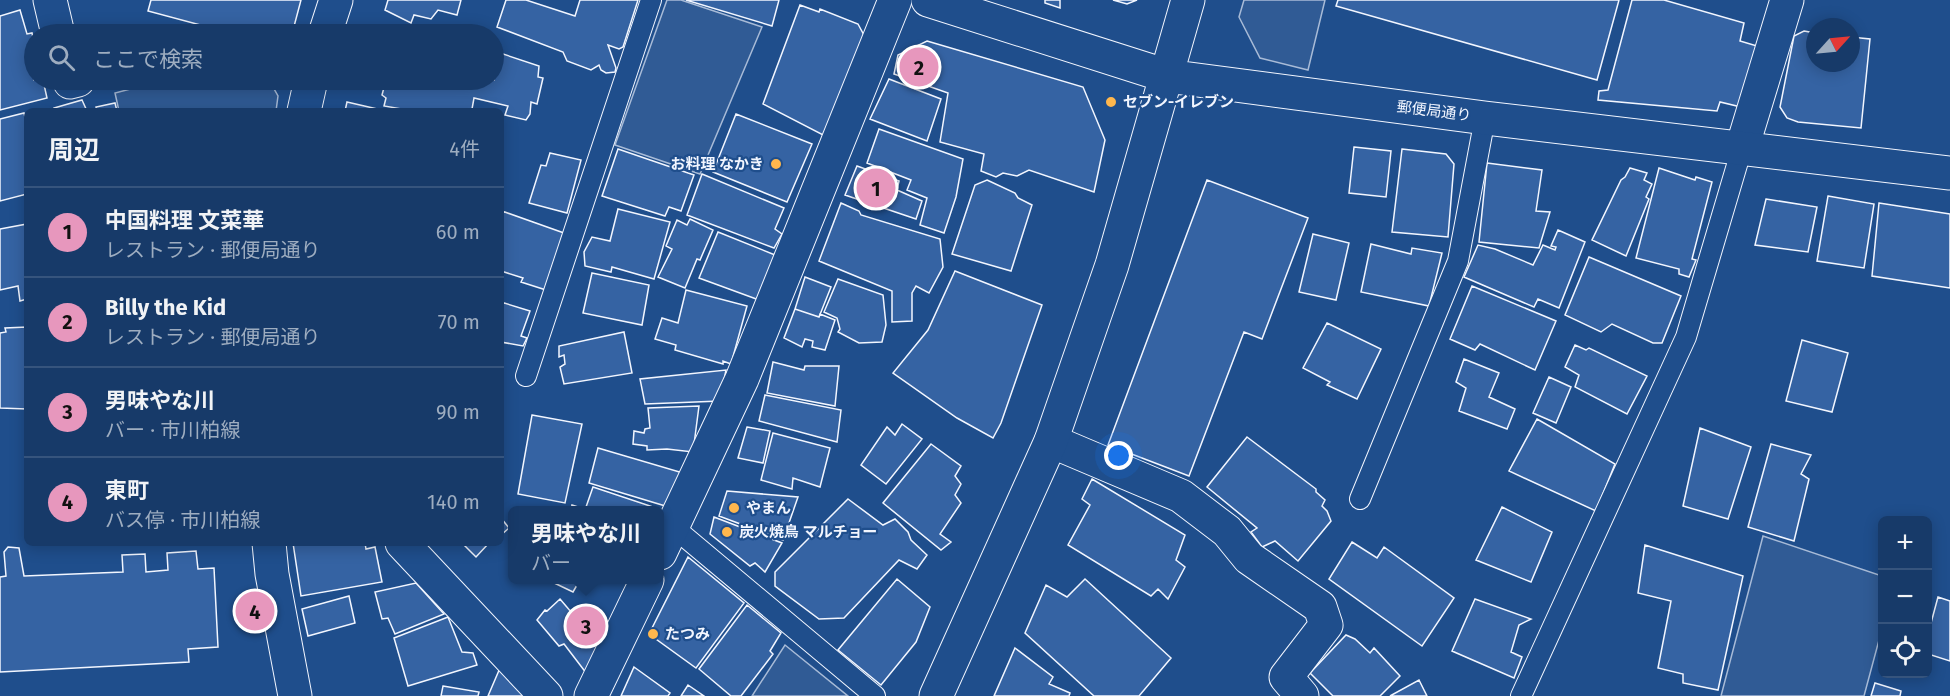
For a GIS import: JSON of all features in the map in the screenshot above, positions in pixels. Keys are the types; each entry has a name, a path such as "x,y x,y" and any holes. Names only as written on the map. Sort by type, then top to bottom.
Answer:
{"street":[{"path":"50,0 56,24"},
{"path":"328,24 336,0"},
{"path":"666,540 742,379 895,0"},
{"name":"郵便局通り","path":"928,0 1167,76 1485,118 1950,173"},
{"path":"936,696 1051,441 1112,264 1188,0"},
{"path":"1742,148 1787,0"},
{"path":"304,108 308,90"},
{"path":"1051,441 1181,495 1227,531 1249,558 1320,607 1326,625 1286,677 1302,696"},
{"path":"269,546 272,574 295,696"},
{"path":"405,546 546,696"},
{"path":"591,696 645,584"}],"lane":[{"path":"526,376 651,0"},
{"path":"1360,499 1458,261 1485,118"},
{"path":"1521,696 1686,337 1742,148"},
{"path":"666,540 875,696"}],"shaded area":[{"path":"667,0 681,0 762,27 700,174 615,145"},
{"path":"1244,0 1325,0 1308,70 1260,58 1239,17"},
{"path":"127,90 275,90 278,96 276,108 118,108 115,93"},
{"path":"1763,536 1878,575 1878,644 1864,696 1721,696"},
{"path":"785,645 848,696 752,696"}],"building":[{"path":"151,0 301,0 295,24 197,24 148,11"},
{"path":"388,0 461,0 457,15 438,10 431,19 414,15 411,23 385,10"},
{"path":"506,0 526,0 575,16 580,0 638,0 623,47 619,49 608,45 616,68 615,72 606,73 599,65 591,70 567,61 563,52 504,30 504,24 498,24"},
{"path":"686,0 779,0 772,26"},
{"path":"1045,0 1060,0 1060,8 1045,3"},
{"path":"1113,0 1137,0 1127,4"},
{"path":"1338,0 1619,0 1597,80 1336,6"},
{"path":"1632,0 1664,0 1744,23 1740,41 1757,46 1741,107 1720,102 1717,111 1598,100 1599,91 1608,90"},
{"path":"800,5 819,12 820,9 858,24 865,37 825,136 763,104"},
{"path":"20,10 24,24 24,90 45,90 47,98 0,110 0,16"},
{"path":"1806,31 1806,72 1860,72 1860,38 1870,39 1861,128 1798,122 1787,118 1780,107 1794,36"},
{"path":"927,41 1083,87 1105,140 1094,192 1029,170 1017,176 1003,173 996,177 981,171 984,154 940,142 948,93 894,74 898,55"},
{"path":"504,54 539,66 538,77 543,78 537,104 531,102 530,114 526,120 505,115 508,106 474,98 472,108 396,108 384,106 386,98 382,95 383,90 504,90"},
{"path":"889,79 941,99 927,141 870,119"},
{"path":"82,100 86,108 54,108"},
{"path":"347,102 373,108 346,108"},
{"path":"115,103 116,108 96,108"},
{"path":"24,113 24,195 0,201 0,119"},
{"path":"736,114 812,144 787,202 713,172"},
{"path":"879,129 963,159 956,197 944,233 920,225 927,198 907,190 911,180 867,163"},
{"path":"1354,147 1391,151 1386,197 1349,193"},
{"path":"618,149 694,175 681,211 669,207 665,216 602,196"},
{"path":"1402,149 1446,154 1454,164 1448,237 1392,232"},
{"path":"550,153 581,160 567,213 529,203 541,165 546,166"},
{"path":"1487,163 1542,170 1536,211 1550,212 1539,248 1479,242"},
{"path":"857,166 899,181 897,190 922,201 916,219 845,195"},
{"path":"1630,168 1647,173 1644,180 1652,184 1646,197 1649,199 1626,256 1592,240 1621,180"},
{"path":"1659,168 1695,180 1696,177 1712,182 1692,259 1696,260 1689,277 1679,274 1679,269 1636,258"},
{"path":"702,174 784,208 775,229 782,234 774,248 687,215"},
{"path":"987,180 1015,193 1018,198 1032,205 1011,271 952,254 975,185"},
{"path":"1207,180 1308,218 1262,339 1244,332 1189,476 1108,445"},
{"path":"1828,196 1874,204 1864,268 1817,261"},
{"path":"1766,199 1817,207 1808,252 1755,245"},
{"path":"841,203 859,211 861,215 940,239 943,267 929,293 916,286 912,293 912,321 892,322 892,291 819,261"},
{"path":"1879,203 1950,214 1950,288 1872,276"},
{"path":"618,209 670,222 654,279 612,267 611,272 585,266 584,252 592,237 610,241"},
{"path":"504,212 564,233 546,290 521,282 523,278 504,272"},
{"path":"690,219 713,230 700,260 697,259 685,288 658,277 672,249 666,246 677,220 687,225"},
{"path":"24,225 24,300 20,301 18,286 0,290 0,229"},
{"path":"1558,230 1585,242 1559,308 1538,299 1534,307 1464,277 1478,245 1495,249 1533,265 1543,245 1555,250 1556,247 1551,246"},
{"path":"718,232 775,255 759,300 699,278"},
{"path":"1313,234 1349,243 1336,300 1299,292"},
{"path":"1371,244 1411,254 1412,248 1442,253 1429,306 1361,292"},
{"path":"1589,257 1681,296 1662,343 1653,343 1612,324 1601,332 1565,315"},
{"path":"955,271 1042,305 1001,423 993,438 957,418 893,373 928,330"},
{"path":"592,273 649,285 642,325 583,313"},
{"path":"805,277 831,287 819,317 795,309"},
{"path":"838,279 883,295 886,325 882,342 859,343 838,332 840,329 837,318 824,312"},
{"path":"1472,286 1556,321 1535,370 1480,344 1475,350 1450,339"},
{"path":"686,290 747,306 731,364 723,361 723,364 675,350 676,345 655,339 662,318 678,323"},
{"path":"504,303 530,311 521,336 527,338 523,346 504,343"},
{"path":"795,309 819,317 820,314 835,320 825,350 812,347 813,341 805,339 802,347 784,338"},
{"path":"1327,323 1381,349 1357,399 1327,385 1330,382 1303,368"},
{"path":"24,327 24,409 0,408 0,333 6,332 5,328"},
{"path":"624,332 632,373 564,384 560,367 565,364 564,355 559,357 559,346"},
{"path":"1802,340 1848,353 1832,412 1786,401"},
{"path":"1575,345 1586,350 1589,348 1647,376 1627,414 1575,387 1579,375 1565,367"},
{"path":"1464,359 1499,373 1489,397 1515,409 1507,429 1459,411 1466,388 1456,382"},
{"path":"773,362 804,370 805,366 839,366 835,406 767,393"},
{"path":"726,370 720,401 645,404 640,379"},
{"path":"1549,377 1571,387 1556,423 1533,413"},
{"path":"765,395 841,410 837,442 759,421"},
{"path":"699,406 693,452 667,449 647,450 647,446 633,444 634,431 644,433 645,429 650,428 648,408"},
{"path":"532,415 582,424 565,503 518,494"},
{"path":"1537,419 1615,464 1596,511 1509,471"},
{"path":"902,424 922,439 886,484 861,465 887,427 895,435"},
{"path":"747,427 770,431 763,463 738,458"},
{"path":"1700,428 1751,447 1728,519 1683,506"},
{"path":"773,433 830,448 820,487 793,478 792,489 761,480"},
{"path":"1247,437 1316,489 1316,492 1325,500 1322,506 1331,521 1298,561 1275,541 1262,547 1251,532 1257,528 1207,487"},
{"path":"931,444 961,466 955,476 961,484 955,495 961,503 940,534 951,542 941,550 883,503"},
{"path":"1771,444 1811,455 1801,474 1809,479 1794,541 1748,527"},
{"path":"598,448 683,473 672,508 589,483"},
{"path":"1092,479 1185,535 1176,560 1185,567 1168,599 1158,589 1151,596 1068,545 1090,505 1082,499"},
{"path":"593,487 650,506 586,506"},
{"path":"727,491 798,497 783,540 719,516"},
{"path":"848,499 883,525 895,519 908,532 911,540 927,555 917,569 899,560 844,618 819,619 775,586 775,572"},
{"path":"1502,507 1552,532 1531,582 1476,560"},
{"path":"664,511 668,512 664,525"},
{"path":"714,517 782,543 765,572 755,563 750,566 710,534"},
{"path":"504,522 508,527 504,532"},
{"path":"1352,542 1377,558 1384,547 1454,598 1422,646 1329,579"},
{"path":"1645,545 1743,576 1718,690 1683,683 1683,674 1658,668 1671,601 1638,593"},
{"path":"293,546 366,546 366,549 375,547 382,582 301,596"},
{"path":"465,546 486,546 476,557"},
{"path":"8,547 19,548 24,576 123,572 122,555 145,554 146,572 168,570 167,553 196,551 198,569 214,568 218,647 188,649 189,662 0,672 0,577 6,576 4,552"},
{"path":"688,557 744,603 696,668 649,634"},
{"path":"897,579 930,607 916,642 881,685 838,650"},
{"path":"1085,579 1171,658 1139,696 1094,696 1025,633 1046,585 1067,597"},
{"path":"416,583 444,614 395,634 388,618 382,619 375,592"},
{"path":"556,584 578,584 573,592"},
{"path":"349,596 355,623 308,636 302,609"},
{"path":"1938,597 1950,601 1950,661 1932,655 1932,619"},
{"path":"560,599 607,654 590,678 564,644 559,646 537,620 545,610 547,611"},
{"path":"1475,599 1531,619 1519,625 1511,652 1522,657 1514,678 1452,651"},
{"path":"747,605 781,633 770,651 773,654 741,696 731,696 699,669"},
{"path":"448,617 462,652 473,653 477,665 408,686 394,638"},
{"path":"1346,635 1355,639 1370,653 1374,648 1400,676 1380,696 1333,696 1310,673"},
{"path":"1015,648 1053,677 1049,684 1070,693 1069,696 994,696"},
{"path":"634,667 670,693 668,696 621,696"},
{"path":"500,668 530,696 488,696"},
{"path":"1419,680 1427,696 1390,696"},
{"path":"1875,683 1901,691 1900,696 1871,696"},
{"path":"688,685 704,696 681,696"},
{"path":"443,686 479,692 478,696 441,696"}],"place":[{"name":"Billy the Kid","path":"919,67"},
{"name":"セブン-イレブン","path":"1111,102"},
{"name":"お料理 なかき","path":"776,164"},
{"name":"中国料理 文菜華","path":"876,188"},
{"name":"やまん","path":"734,508"},
{"name":"炭火焼鳥 マルチョー","path":"727,532"},
{"name":"東町","path":"255,611"},
{"name":"男味やな川","path":"586,626"},
{"name":"たつみ","path":"653,634"}]}
